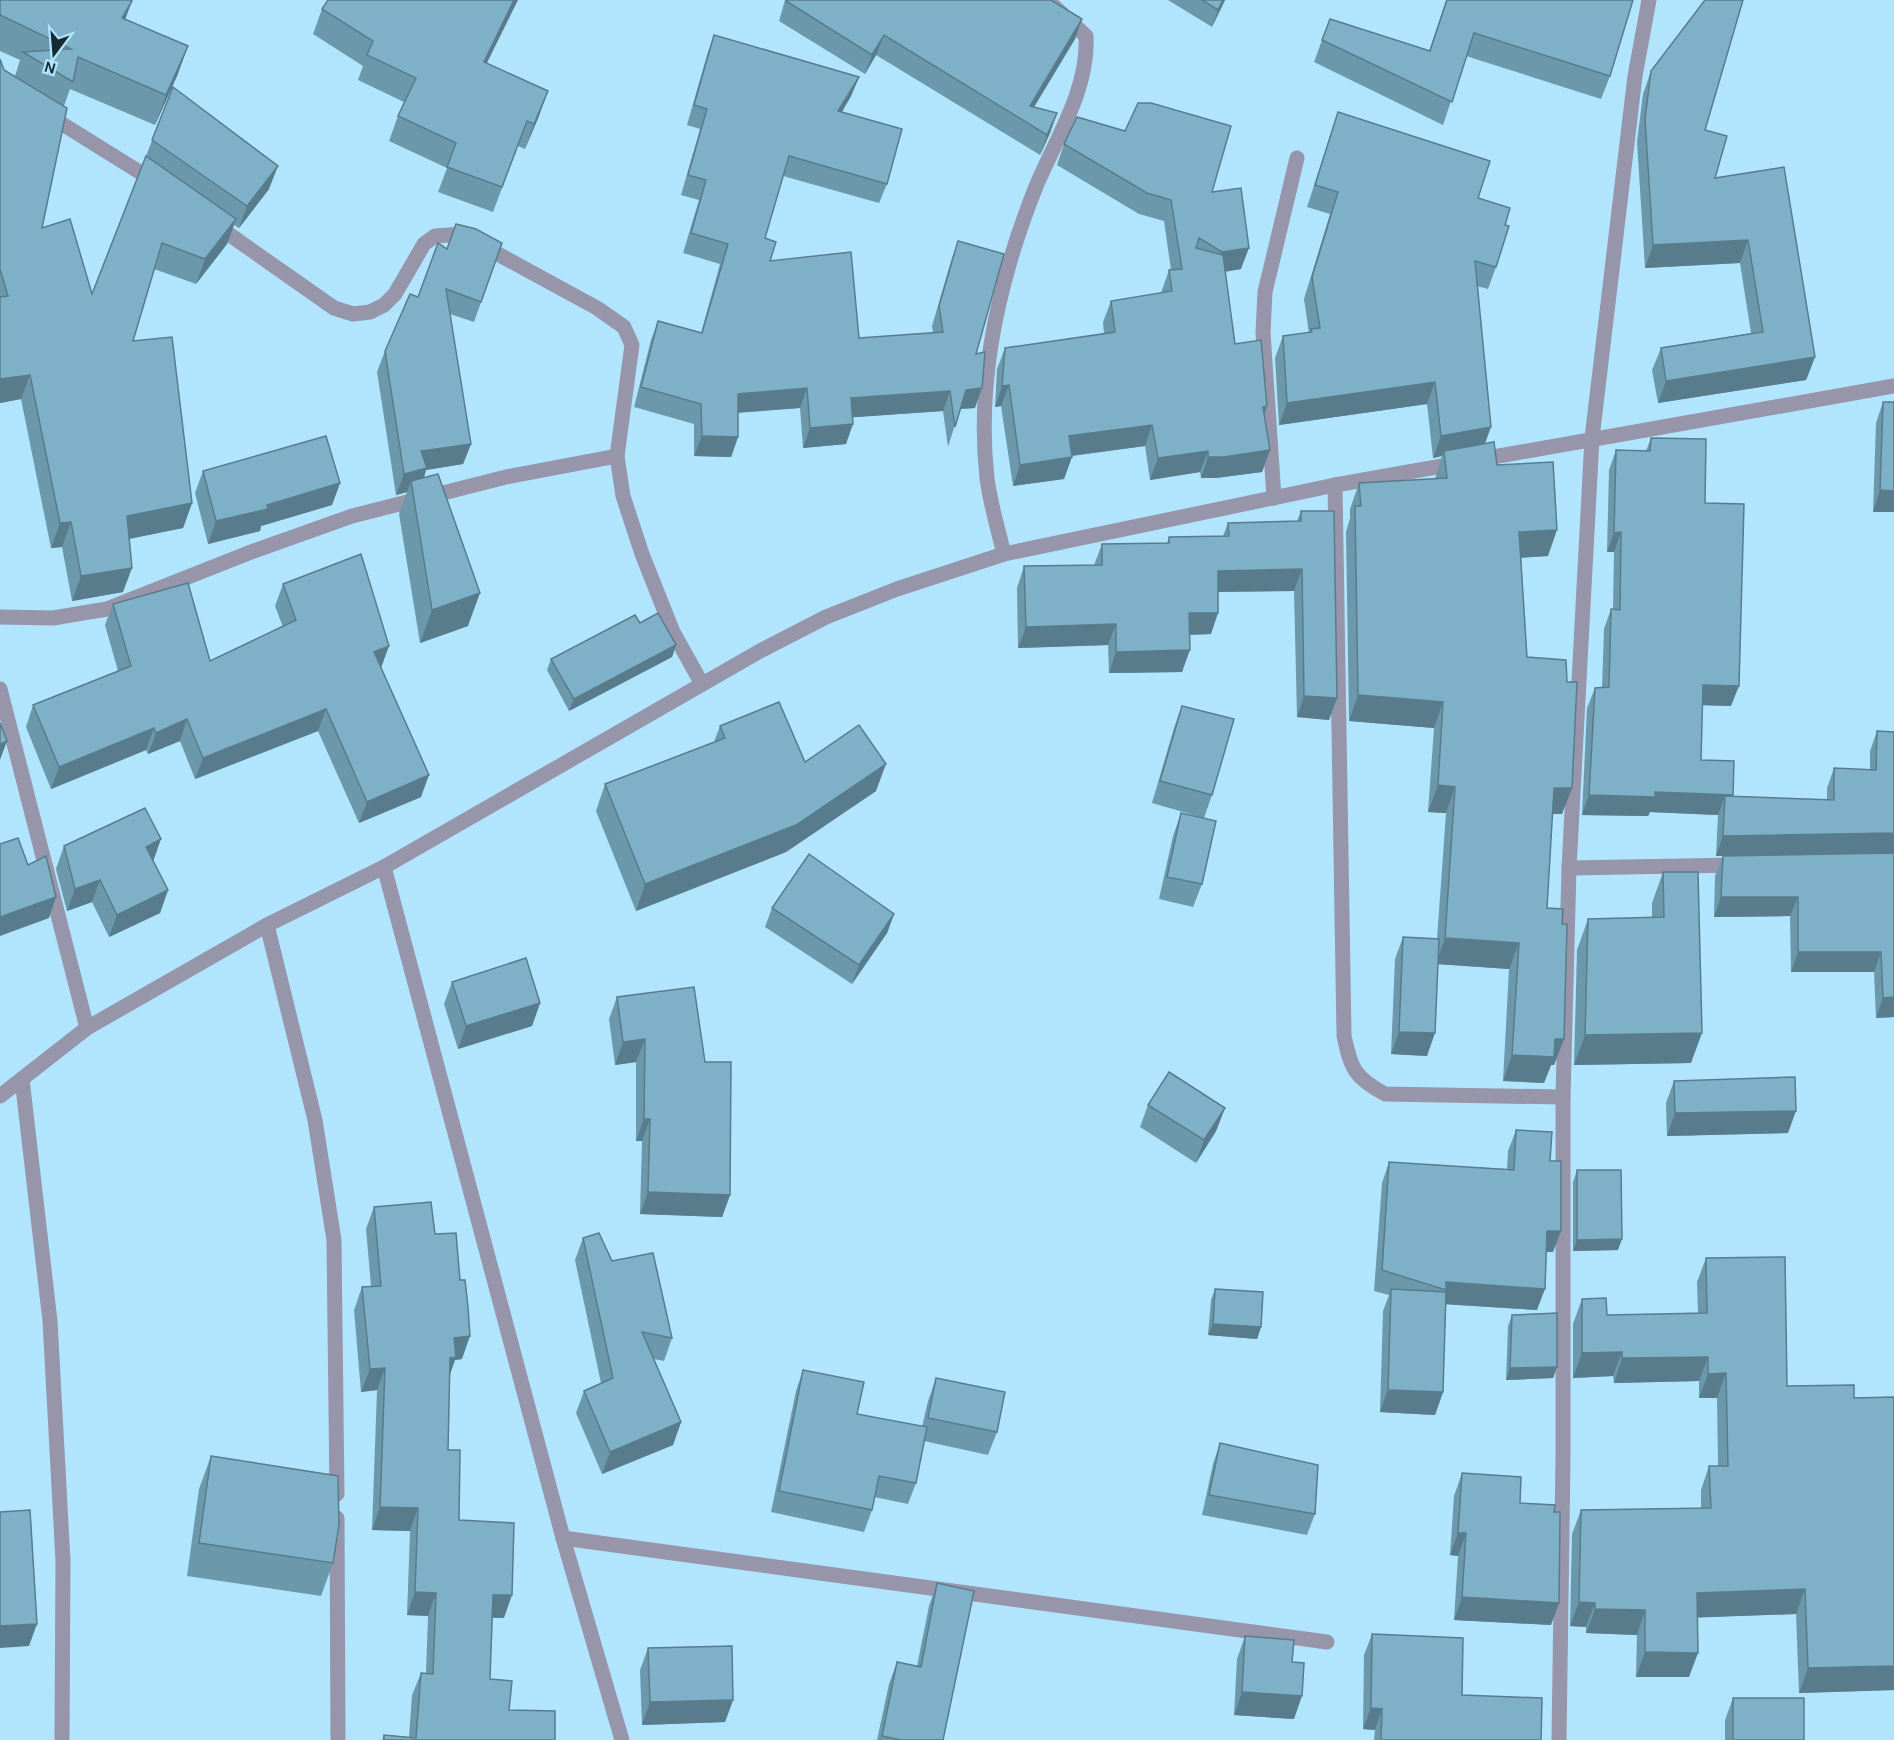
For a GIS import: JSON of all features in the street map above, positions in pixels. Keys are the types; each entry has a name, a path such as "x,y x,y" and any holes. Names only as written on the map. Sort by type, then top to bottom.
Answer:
{"street":[{"path":"1004,554 987,480 983,432 987,363 1016,239 1080,86 1087,54 1086,36 1047,0"},
{"path":"1558,1740 1563,1456 1563,1096 1569,868 1592,438 1635,76 1649,0"},
{"path":"35,107 169,191"},
{"path":"1274,498 1263,332 1265,292 1297,158"},
{"path":"198,212 334,308 353,314 370,312 384,305 395,294 424,244 435,236 447,233 461,234 477,240 597,308 624,327 632,345 616,456 623,496 642,554 673,632 702,684"},
{"path":"0,1096 87,1028 267,925 384,867 702,684 826,617 897,589 1004,554 1335,485 1894,386"},
{"path":"0,617 53,618 107,609 251,552 352,516 506,477 616,456"},
{"path":"1335,485 1344,1036 1350,1064 1363,1082 1385,1094 1563,1096"},
{"path":"0,689 87,1028"},
{"path":"1569,868 1749,865"},
{"path":"384,867 563,1538 622,1740"},
{"path":"267,925 315,1120 334,1240 338,1740"},
{"path":"22,1079 50,1321 63,1561 62,1740"},
{"path":"563,1538 1327,1642"}],"building":[{"path":"0,0 130,0 132,1 122,18 188,46 166,95 78,57 73,82 23,52 71,49 0,15"},
{"path":"328,0 514,0 484,62 548,91 534,124 527,121 502,187 447,167 456,143 398,116 416,78 367,55 373,41 322,9"},
{"path":"787,0 1051,0 1082,19 1030,106 1057,113 1047,135 884,35 872,55"},
{"path":"1202,0 1223,0 1218,10"},
{"path":"1447,0 1633,0 1610,76 1474,33 1452,102 1322,40 1330,19 1430,51"},
{"path":"1705,0 1743,0 1705,130 1727,136 1715,178 1784,167 1815,357 1666,381 1661,348 1763,332 1748,240 1653,245 1645,119 1651,71"},
{"path":"714,35 859,77 838,111 902,129 887,184 789,156 765,238 776,242 770,261 851,252 859,338 943,332 939,306 958,241 1004,254 976,354 985,352 982,388 966,390 955,427 950,391 851,398 853,424 810,428 807,388 738,394 738,437 702,436 701,404 641,387 658,321 702,333 728,244 691,233 706,180 688,175 707,109 694,105"},
{"path":"0,59 4,70 67,108 42,228 70,219 92,294 146,156 236,219 205,259 162,243 133,341 172,337 192,503 127,516 132,568 81,576 71,522 60,523 30,375 0,379 0,297 8,296 0,269"},
{"path":"173,87 278,166 247,206 152,140"},
{"path":"1138,103 1151,103 1231,126 1212,192 1241,188 1249,248 1222,252 1199,238 1196,248 1223,255 1235,344 1261,340 1267,406 1263,407 1270,450 1224,457 1208,457 1208,451 1158,458 1152,425 1069,436 1072,457 1020,465 1009,385 1002,386 1005,348 1115,332 1111,301 1172,291 1169,270 1182,269 1171,200 1147,193 1064,144 1077,117 1125,131"},
{"path":"1338,112 1490,161 1478,198 1510,208 1505,225 1509,226 1496,267 1475,261 1491,427 1441,436 1435,382 1287,403 1283,336 1312,332 1311,329 1320,328 1312,277 1338,192 1315,185"},
{"path":"456,224 476,229 502,243 481,302 446,289 471,444 421,451 427,468 404,474 385,351 410,294 418,297 438,243 447,249"},
{"path":"1883,402 1894,402 1894,491 1880,490"},
{"path":"326,436 340,483 267,505 268,509 216,521 203,471"},
{"path":"1651,438 1706,439 1705,503 1744,504 1739,686 1703,685 1701,760 1734,761 1733,795 1655,792 1655,797 1589,795 1595,688 1609,687 1611,609 1620,610 1621,532 1614,533 1616,450 1650,451"},
{"path":"1494,442 1497,465 1553,462 1557,530 1519,532 1527,657 1566,660 1567,682 1577,682 1572,788 1554,788 1547,908 1563,909 1562,924 1567,924 1564,1039 1555,1039 1554,1057 1512,1055 1519,943 1445,938 1455,787 1438,785 1443,702 1358,695 1355,506 1361,506 1359,483 1447,478 1444,451"},
{"path":"438,474 480,593 432,610 411,481"},
{"path":"1301,511 1334,511 1337,698 1304,696 1302,569 1218,571 1218,613 1189,613 1190,650 1116,652 1116,624 1026,627 1024,566 1102,565 1102,544 1169,543 1169,537 1229,536 1228,523 1301,521"},
{"path":"361,554 389,646 374,652 429,775 367,802 326,709 203,758 187,719 156,733 154,728 59,767 33,705 131,666 113,604 188,583 210,661 296,620 283,584"},
{"path":"658,613 676,645 574,699 551,659 635,615 640,623"},
{"path":"779,702 805,762 859,725 886,764 796,825 645,884 605,784 725,738 720,726"},
{"path":"1182,706 1234,719 1212,795 1160,781"},
{"path":"0,723 7,741 0,744"},
{"path":"1877,731 1894,732 1894,833 1723,836 1725,796 1834,800 1834,768 1876,770"},
{"path":"145,808 161,839 146,847 168,890 117,915 100,880 75,889 64,846"},
{"path":"1181,813 1216,821 1202,884 1167,877"},
{"path":"18,838 28,865 46,856 56,897 0,917 0,844"},
{"path":"1894,853 1894,997 1883,998 1881,952 1798,952 1798,897 1721,897 1723,856"},
{"path":"809,854 894,914 859,965 772,908"},
{"path":"1663,872 1698,872 1702,1033 1585,1035 1588,919 1664,917"},
{"path":"1403,937 1439,939 1435,1033 1399,1032"},
{"path":"526,958 540,1003 466,1026 452,982"},
{"path":"694,987 705,1062 731,1062 730,1195 648,1192 650,1119 644,1119 645,1039 623,1042 617,997"},
{"path":"1169,1072 1225,1108 1204,1140 1148,1105"},
{"path":"1795,1077 1796,1111 1675,1113 1674,1081"},
{"path":"1516,1130 1552,1132 1550,1161 1561,1161 1561,1231 1547,1231 1545,1289 1446,1282 1446,1290 1382,1270 1389,1162 1514,1170"},
{"path":"1577,1170 1621,1170 1622,1239 1577,1240"},
{"path":"431,1202 435,1234 456,1233 460,1280 465,1280 468,1307 470,1336 454,1338 456,1357 450,1358 448,1450 460,1450 459,1520 514,1523 512,1595 493,1595 490,1679 512,1681 509,1710 555,1711 555,1740 384,1740 384,1735 416,1738 421,1673 433,1674 436,1593 415,1592 418,1508 380,1507 385,1368 370,1369 362,1287 381,1286 374,1207"},
{"path":"599,1233 612,1261 653,1253 672,1338 642,1332 681,1422 610,1452 584,1391 613,1378 583,1238"},
{"path":"1785,1257 1787,1386 1854,1385 1854,1398 1894,1397 1894,1666 1808,1668 1805,1589 1697,1593 1698,1653 1645,1652 1645,1610 1595,1609 1595,1603 1579,1602 1581,1510 1711,1508 1709,1466 1728,1466 1726,1373 1708,1374 1708,1357 1622,1358 1622,1352 1582,1353 1582,1299 1606,1298 1607,1315 1707,1313 1706,1258"},
{"path":"1215,1289 1263,1292 1261,1327 1213,1324"},
{"path":"1391,1289 1446,1292 1443,1392 1388,1390"},
{"path":"1557,1313 1557,1367 1510,1368 1512,1315"},
{"path":"803,1370 864,1382 857,1414 927,1427 916,1483 879,1476 872,1510 779,1491"},
{"path":"936,1378 1005,1392 997,1432 928,1418"},
{"path":"1220,1443 1318,1465 1315,1514 1209,1495"},
{"path":"211,1456 338,1476 339,1525 333,1563 199,1543"},
{"path":"1462,1473 1521,1477 1520,1503 1555,1505 1554,1512 1560,1512 1559,1603 1462,1597 1466,1533 1458,1533"},
{"path":"30,1510 37,1624 0,1626 0,1512"},
{"path":"937,1583 974,1591 943,1740 901,1740 882,1736 897,1662 921,1667"},
{"path":"1372,1634 1463,1638 1462,1695 1542,1698 1541,1740 1381,1740 1382,1709 1371,1708"},
{"path":"1245,1636 1294,1640 1292,1662 1304,1663 1302,1696 1242,1692"},
{"path":"732,1646 733,1700 650,1702 648,1648"},
{"path":"1733,1698 1804,1698 1804,1740 1733,1740"}]}
